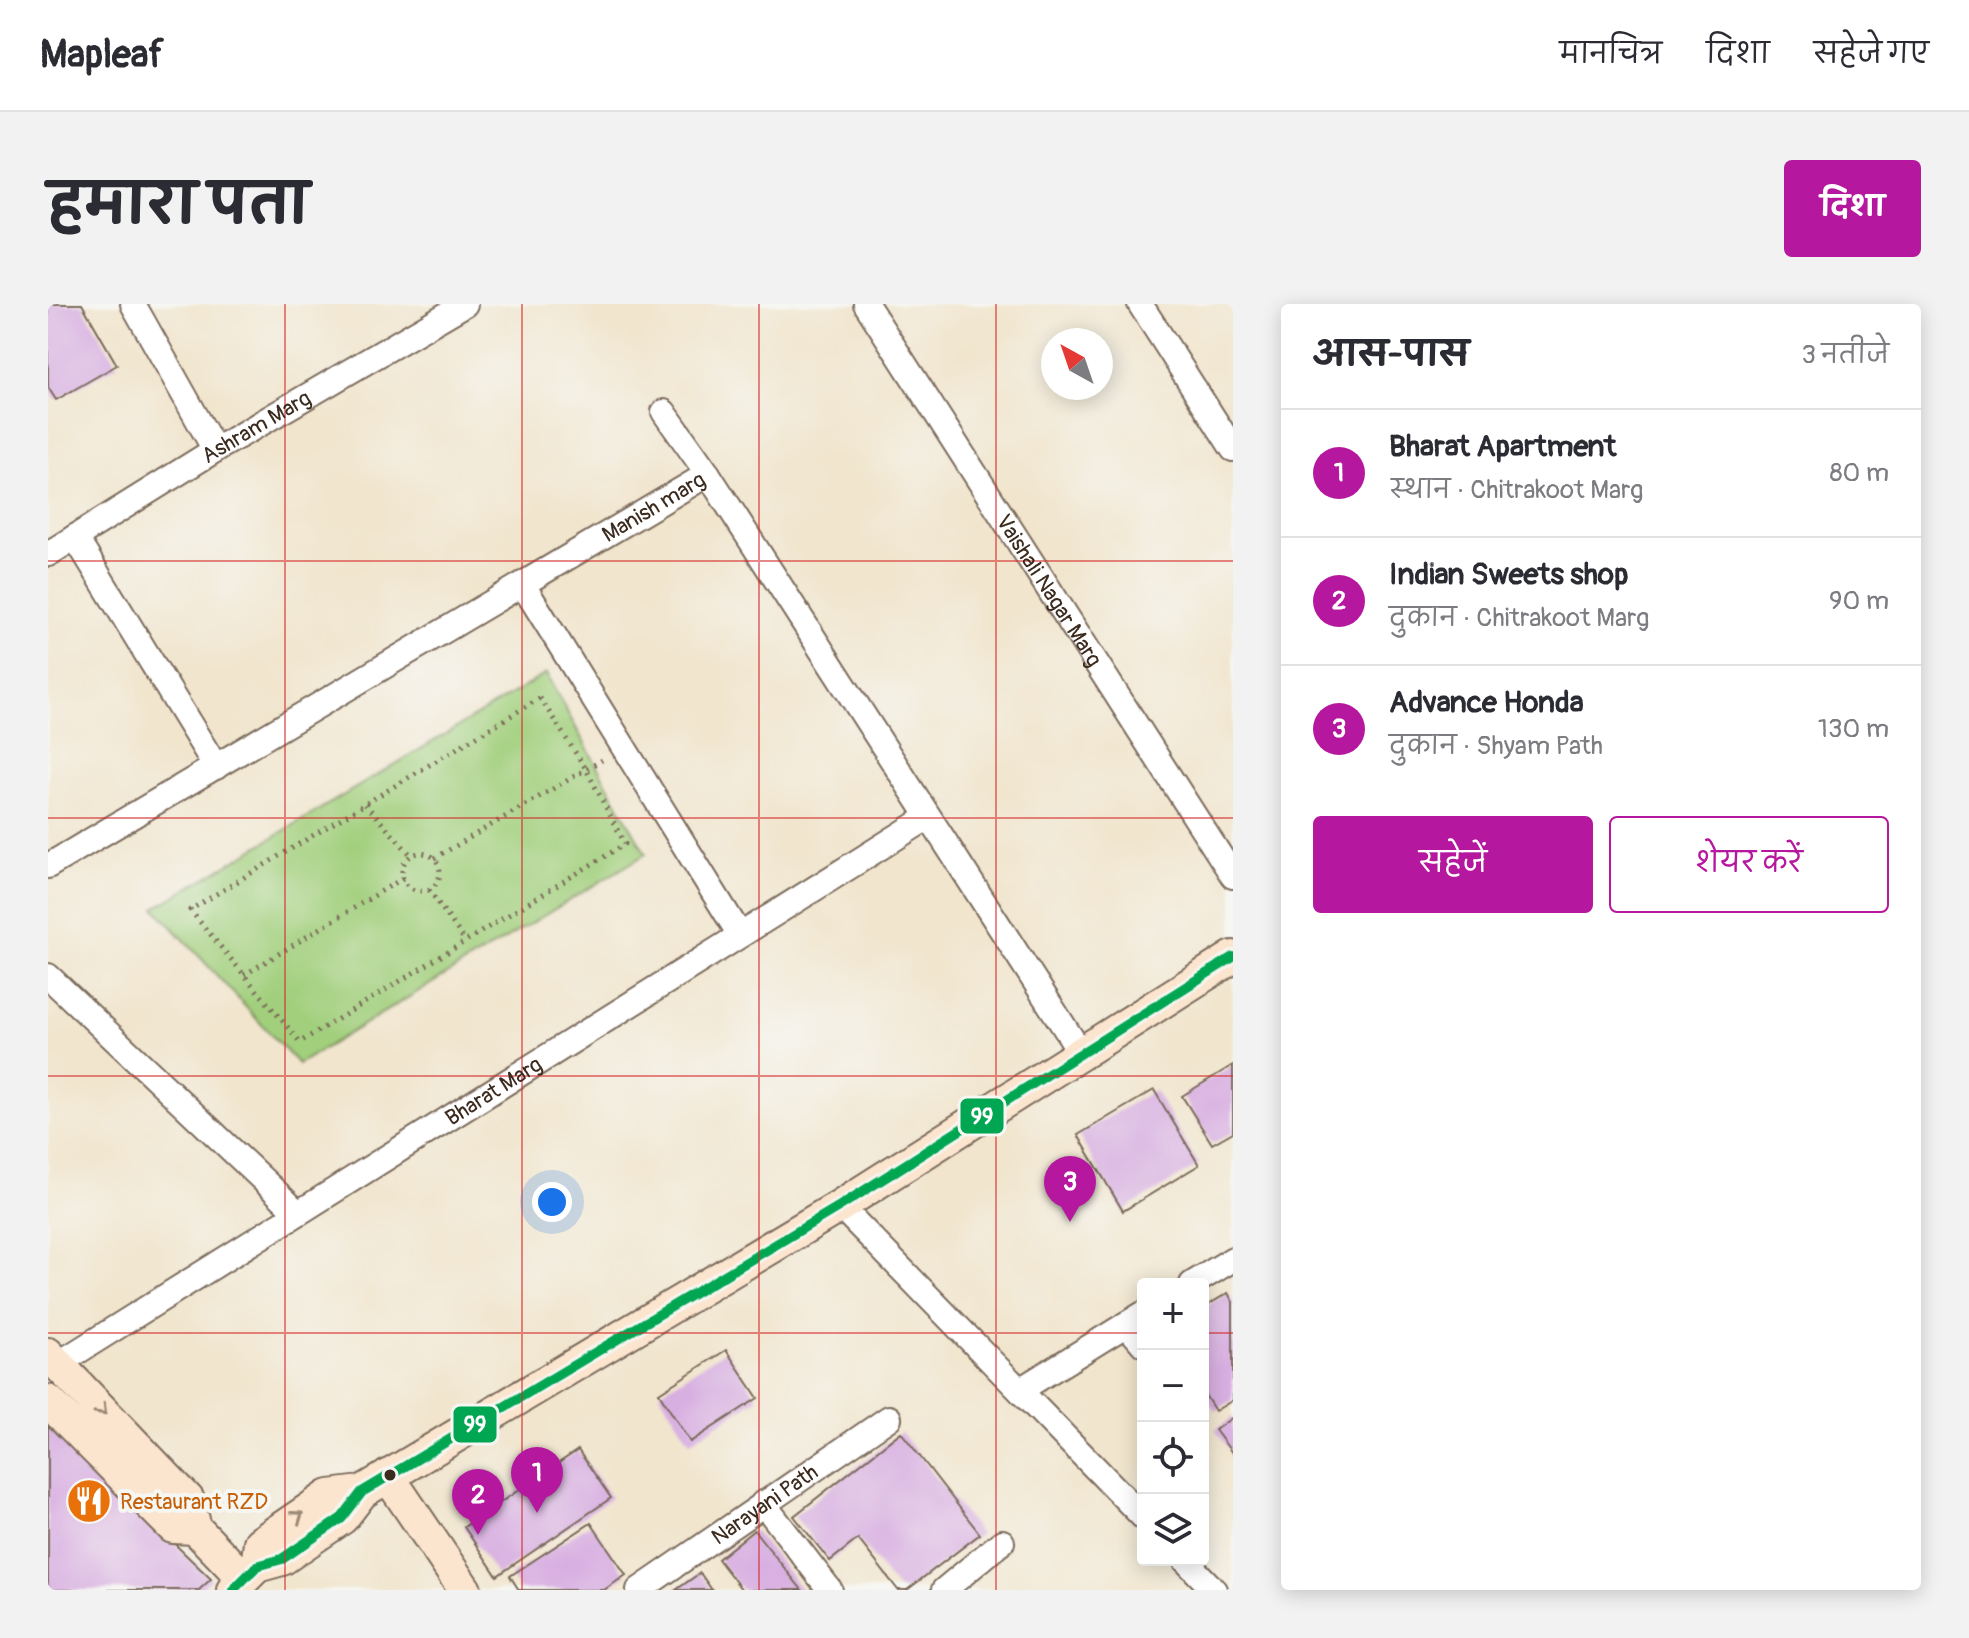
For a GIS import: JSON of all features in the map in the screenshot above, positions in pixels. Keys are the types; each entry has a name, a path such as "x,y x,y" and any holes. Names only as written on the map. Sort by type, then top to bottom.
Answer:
{"street":[{"path":"133,304 215,450"},
{"name":"Ashram Marg","path":"48,554 425,314 465,304"},
{"name":"Vaishali Nagar Marg","path":"866,304 1233,876"},
{"path":"1140,304 1233,449"},
{"path":"664,412 708,474"},
{"name":"Manish marg","path":"48,866 708,474 1081,1053"},
{"path":"75,537 216,767"},
{"path":"523,585 740,935"},
{"name":"Bharat Marg","path":"53,1359 297,1212 927,818"},
{"path":"53,1359 188,1500 195,1528 245,1578 260,1543 329,1496 375,1484 840,1206 1233,957"},
{"path":"48,976 297,1212"},
{"path":"840,1206 1137,1511"},
{"path":"1202,1278 1233,1259"},
{"path":"1020,1390 1135,1319"},
{"path":"48,1401 173,1527 195,1528"},
{"name":"Narayani Path","path":"639,1590 889,1418"},
{"path":"375,1484 465,1590"},
{"path":"763,1503 830,1590"},
{"path":"944,1590 1002,1542"},
{"path":"1191,1566 1214,1590"}],"path":[{"path":"540,698 586,769 625,844 300,1042 190,910 365,804 540,698"},
{"path":"435,858 623,747"},
{"path":"365,804 411,855"},
{"path":"423,852 435,858 441,869 434,887 429,890 410,888 403,878 403,865 411,855 423,852"},
{"path":"244,975 403,878"},
{"path":"429,890 465,941"}],"green space":[{"path":"546,674 646,854 298,1064 155,908"}],"building":[{"path":"48,304 82,304 117,365 56,400 48,387"},
{"path":"1233,1065 1233,1132 1212,1144 1182,1096"},
{"path":"1154,1090 1199,1165 1123,1211 1078,1135"},
{"path":"1228,1293 1233,1302 1233,1400 1215,1411 1209,1402 1209,1304"},
{"path":"726,1350 758,1398 690,1442 659,1393"},
{"path":"1233,1417 1233,1454 1215,1430"},
{"name":"Restaurant RZD","path":"48,1422 211,1579 199,1590 48,1590"},
{"path":"901,1432 980,1534 907,1590 898,1590 858,1539 830,1561 794,1516"},
{"path":"578,1450 611,1498 497,1576 464,1527"},
{"path":"591,1523 626,1575 604,1590 519,1590 510,1576"},
{"path":"754,1530 802,1590 742,1590 718,1559"},
{"path":"700,1573 712,1590 676,1590"}],"transit line":[{"name":"99","path":"233,1590 257,1566 282,1559 342,1518 362,1492 840,1206 1233,957"}],"place":[{"name":"Advance Honda","path":"1070,1222"},
{"name":"Restaurant RZD","path":"89,1501"},
{"name":"Bharat Apartment","path":"537,1513"},
{"name":"Indian Sweets shop","path":"478,1535"}]}
